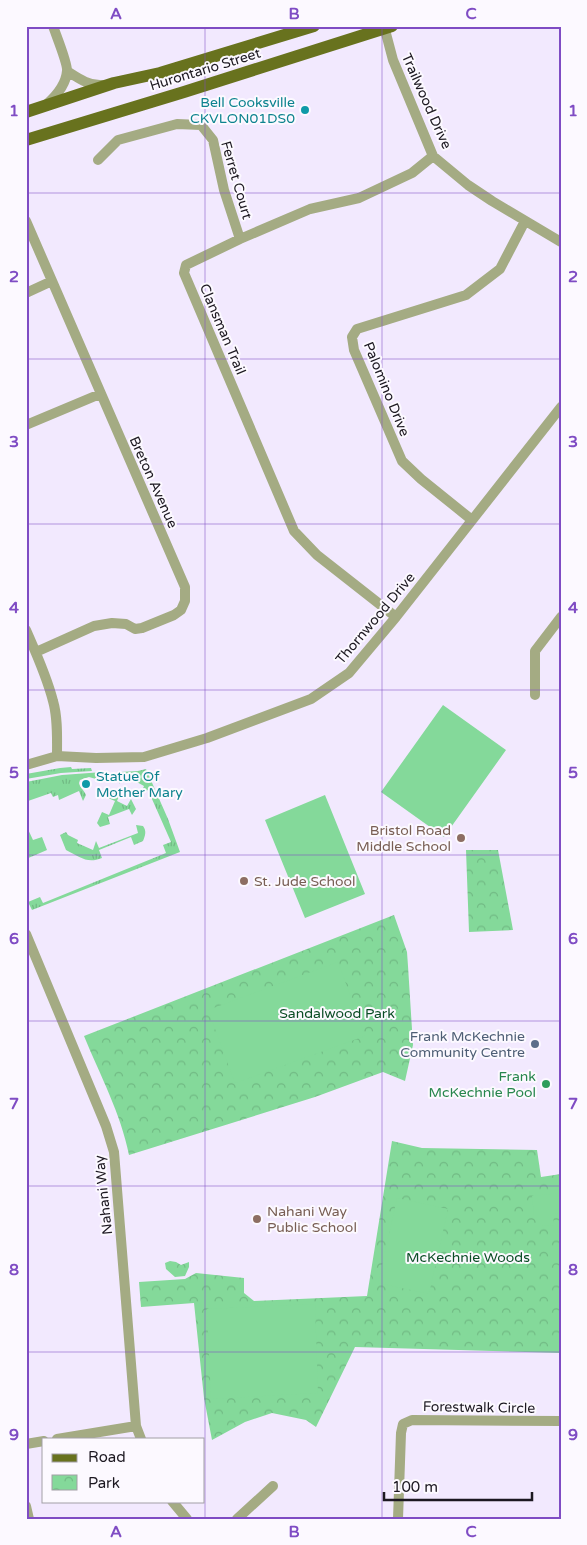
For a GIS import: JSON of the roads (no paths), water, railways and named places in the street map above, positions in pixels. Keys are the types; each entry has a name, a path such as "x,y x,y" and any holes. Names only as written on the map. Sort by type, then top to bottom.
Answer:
{"main road":[{"name":"Hurontario Street","path":"26,112 114,83 160,73 314,26"},
{"name":"Hurontario Street","path":"26,140 387,27"}],"street":[{"path":"45,106 56,96 62,87 67,71 53,26"},
{"name":"Trailwood Drive","path":"387,27 396,68 433,156 468,185 561,242"},
{"path":"67,71 96,86 114,83"},
{"name":"Ferret Court","path":"98,160 118,140 177,124 201,125 213,140 224,190 240,238"},
{"name":"Clansman Trail","path":"396,617 318,555 294,531 184,273 186,266 240,238 310,210 359,198 412,173 433,156"},
{"name":"Breton Avenue","path":"26,221 185,588 185,601 180,610 174,615 142,628 134,629 126,624 112,623 94,626 36,652"},
{"name":"Palomino Drive","path":"472,520 421,479 402,461 354,350 352,337 357,329 466,295 500,269 525,221"},
{"path":"26,293 52,282"},
{"path":"26,425 100,394"},
{"name":"Thornwood Drive","path":"26,765 57,756 96,758 144,757 207,738 311,699 348,673 396,617 561,407"},
{"path":"534,694 535,651 561,617"},
{"path":"26,630 54,702 57,756"},
{"name":"Nahani Way","path":"26,934 106,1126 114,1152 136,1426 141,1438"},
{"name":"Forestwalk Circle","path":"398,1519 401,1433 403,1424 412,1420 561,1421"},
{"path":"63,1438 136,1426"},
{"path":"26,1444 42,1441"},
{"path":"237,1519 274,1486"},
{"path":"173,1502 187,1519"},
{"path":"26,1506 29,1519"}],"place":[{"name":"Bell Cooksville CKVLON01DS0","path":"305,110"},
{"name":"Statue Of Mother Mary","path":"86,784"},
{"name":"Bristol Road Middle School","path":"461,838"},
{"name":"St. Jude School","path":"244,881"},
{"name":"Frank McKechnie Community Centre","path":"535,1044"},
{"name":"Frank McKechnie Pool","path":"546,1084"},
{"name":"Nahani Way Public School","path":"257,1219"}],"park label":[{"name":"Sandalwood Park","path":"337,1013"},
{"name":"McKechnie Woods","path":"468,1257"}]}
